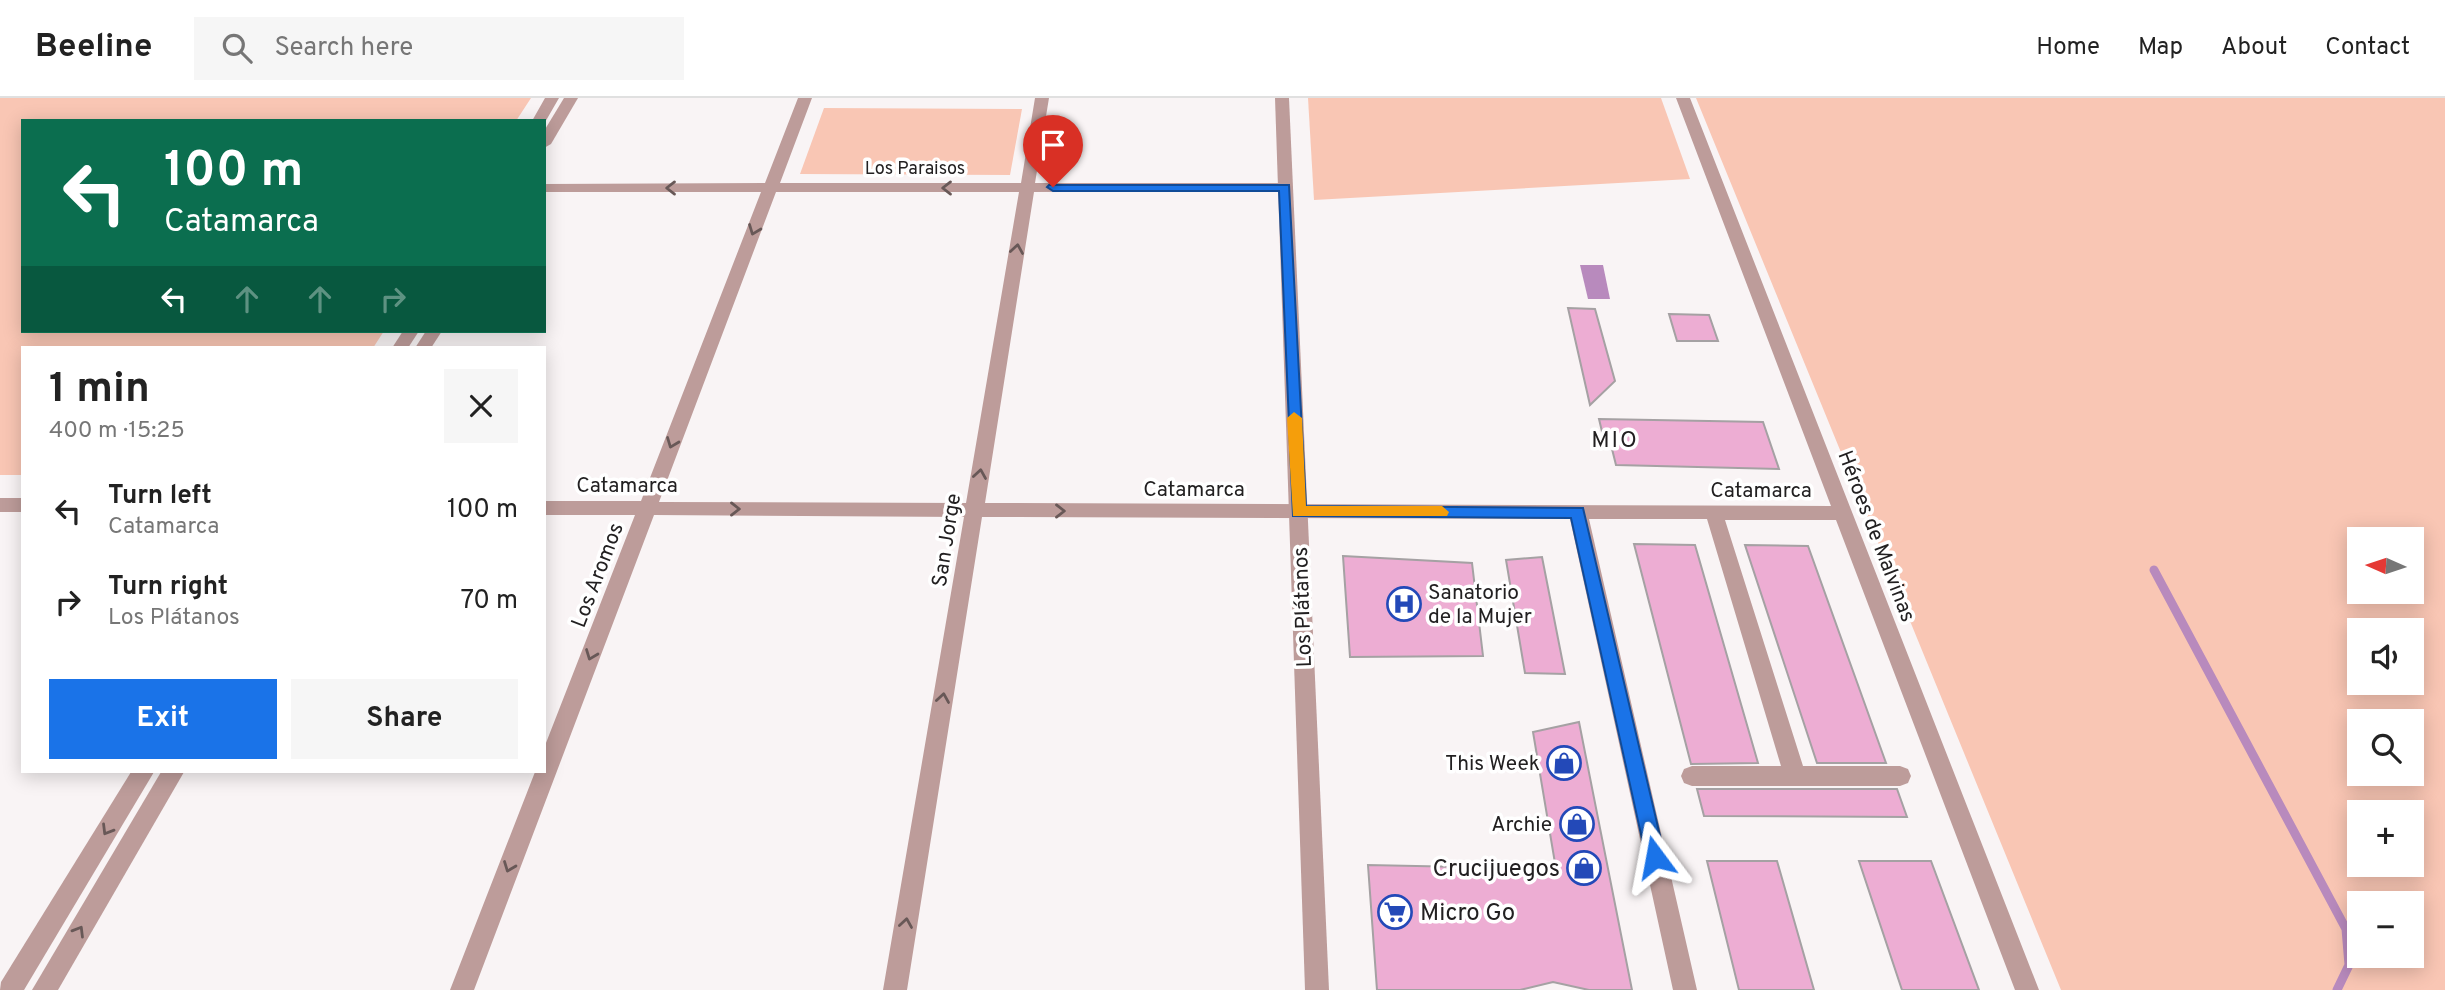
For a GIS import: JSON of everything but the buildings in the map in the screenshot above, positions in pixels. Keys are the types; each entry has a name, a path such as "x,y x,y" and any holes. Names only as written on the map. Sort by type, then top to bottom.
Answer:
{"street":[{"path":"540,119 552,98"},
{"path":"546,141 571,98"},
{"name":"Los Aromos","path":"546,771 805,98"},
{"name":"San Jorge","path":"895,990 1042,98"},
{"name":"Los Plátanos","path":"1282,98 1317,990"},
{"name":"Héroes de Malvinas","path":"1683,98 2027,990"},
{"name":"Los Paraisos","path":"546,188 1285,187"},
{"name":"Catamarca","path":"546,508 1844,513"},
{"path":"1578,512 1685,990"},
{"path":"1714,513 1795,776"},
{"path":"10,990 142,773"},
{"path":"44,990 172,773"},
{"name":"Los Aromos","path":"462,990 545,773"},
{"path":"1692,776 1900,776"}],"shaded area":[{"path":"0,98 531,98 517,119 21,119 21,333 383,333 374,346 21,346 21,475 0,475"},
{"path":"1308,98 1661,98 1690,179 1314,200"},
{"path":"1696,98 2445,98 2445,990 2061,990"},
{"path":"824,108 1022,109 1010,175 800,174"},
{"path":"1580,265 1603,265 1610,299 1588,299"}],"waterway":[{"path":"2154,570 2346,929 2349,965 2337,990"}],"slow traffic":[{"path":"1294,418 1298,512 1442,512"}],"place":[{"name":"Sanatorio de la Mujer","path":"1404,604"},
{"name":"This Week","path":"1564,763"},
{"name":"Archie","path":"1577,824"},
{"name":"Crucijuegos","path":"1584,868"},
{"name":"Micro Go","path":"1395,912"}],"district":[{"name":"MIO","path":"1615,439"}],"route":[{"path":"1053,187 1285,187 1298,512 1578,512 1655,857"}]}
